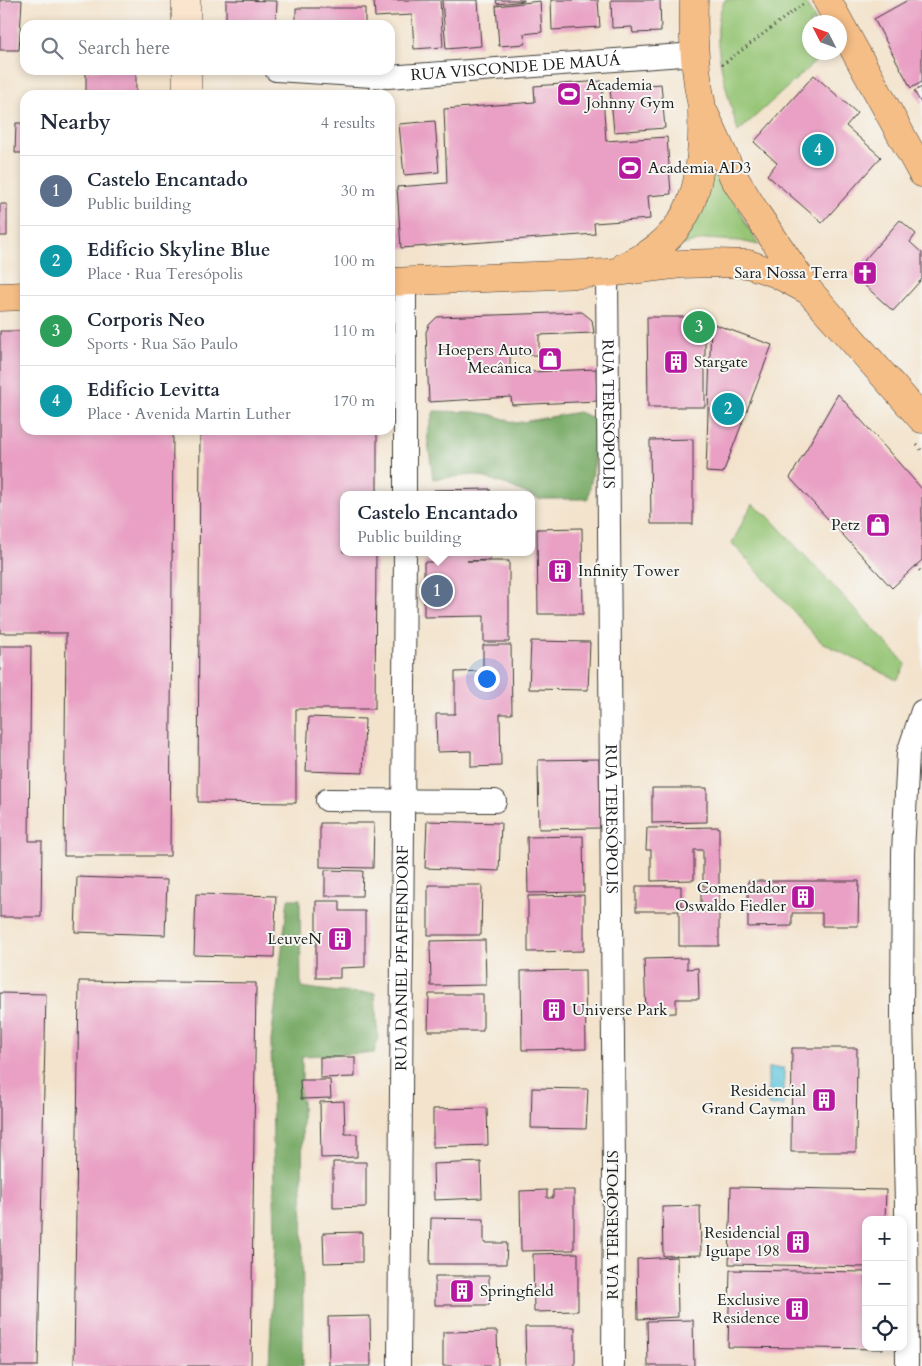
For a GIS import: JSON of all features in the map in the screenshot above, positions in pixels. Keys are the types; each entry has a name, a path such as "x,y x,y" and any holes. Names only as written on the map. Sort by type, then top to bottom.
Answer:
{"main road":[{"path":"828,0 922,173"},
{"path":"607,273 642,259 666,240 687,214 696,190 701,159 700,96 695,54 695,4"},
{"path":"700,96 733,176 808,291 922,419"},
{"path":"398,282 607,273 681,264 748,264 775,273 808,291"},
{"path":"0,297 20,296"}],"street":[{"path":"186,0 186,20"},
{"name":"RUA VISCONDE DE MAUÁ","path":"356,75 388,77 695,54"},
{"path":"187,75 187,90"},
{"name":"RUA TERESÓPOLIS","path":"607,273 614,1170 613,1366"},
{"path":"398,282 405,491"},
{"name":"RUA DANIEL PFAFFENDORF","path":"399,1366 405,556"},
{"path":"907,1366 902,1013 904,853 908,753 922,711"},
{"path":"327,800 495,801"}],"path":[{"path":"700,96 808,0"},
{"path":"916,566 922,571"}],"green space":[{"path":"725,0 804,0 812,15 802,15 802,60 817,60 738,132 718,47 720,14"},
{"path":"715,158 745,222 759,245 740,241 705,239 681,246 693,226"},
{"path":"434,411 474,412 493,415 516,423 579,412 596,419 597,448 588,499 539,499 535,497 535,491 521,491 475,475 433,479 427,434"},
{"path":"752,504 768,516 906,664 897,680 821,642 732,543"},
{"path":"288,899 300,899 301,987 337,992 375,993 378,1039 374,1053 302,1056 303,1366 269,1366 275,1243 271,1041"}],"water":[{"path":"768,1068 784,1068 784,1106 768,1106"}],"building":[{"path":"0,0 22,0 19,50 0,50"},
{"path":"226,0 277,1 276,20 226,20"},
{"path":"374,0 440,0 443,47 414,49 412,15 375,17"},
{"path":"442,0 478,0 481,46 446,49"},
{"path":"496,0 524,0 524,1 497,4"},
{"path":"551,0 598,0 600,27 552,30"},
{"path":"611,0 660,0 661,32 633,33 632,27 612,28"},
{"path":"908,0 922,0 922,82 911,88 874,19"},
{"path":"540,1 542,32 524,34 525,44 499,46 496,6"},
{"path":"296,8 365,8 365,20 296,20"},
{"path":"86,75 136,75 136,90 86,90"},
{"path":"814,75 857,113 846,126 881,157 822,223 767,175 777,163 754,142"},
{"path":"602,81 606,141 667,137 671,194 648,196 650,219 594,223 595,234 401,248 397,187 447,183 444,109 535,102 534,86"},
{"path":"661,84 665,128 614,132 610,88"},
{"path":"922,87 922,105 914,91"},
{"path":"435,121 439,172 404,175 399,124"},
{"path":"16,123 20,123 20,153 15,153"},
{"path":"0,204 7,204 7,236 0,236"},
{"path":"900,220 916,234 910,242 922,253 922,279 893,311 852,274"},
{"path":"582,312 592,320 594,333 539,335 539,355 510,355 510,373 596,369 597,401 512,405 511,397 429,402 426,332 429,325 437,317"},
{"name":"Stargate","path":"647,317 705,317 705,407 648,407"},
{"path":"711,323 772,345 723,473 706,472"},
{"path":"0,331 20,331 20,435 173,435 170,856 64,856 66,633 0,633"},
{"name":"Petz","path":"838,394 922,489 922,560 892,588 790,478"},
{"path":"200,435 377,435 377,491 340,491 340,556 376,556 375,709 296,709 296,803 198,802"},
{"path":"693,439 693,524 651,524 650,440"},
{"path":"490,489 490,491 434,491"},
{"name":"Infinity Tower","path":"582,528 583,614 538,614 537,529"},
{"path":"434,556 490,556 490,560 467,561 509,561 509,642 484,642 484,616 424,617 424,562 434,562"},
{"path":"531,641 590,642 588,690 529,689"},
{"path":"483,645 511,645 512,714 500,714 501,766 471,767 471,751 437,752 436,714 455,714 455,672 483,671"},
{"path":"0,646 31,646 29,841 42,841 41,917 0,917"},
{"path":"309,717 365,719 363,773 306,771"},
{"path":"599,759 600,828 539,829 538,760"},
{"path":"652,788 707,788 707,822 652,823"},
{"path":"427,821 501,823 499,871 425,868"},
{"path":"320,823 374,823 373,868 320,867"},
{"path":"719,827 719,886 703,886 703,850 694,850 694,880 651,881 651,850 646,850 647,828"},
{"path":"583,836 584,892 528,893 527,837"},
{"path":"325,870 363,871 362,896 325,896"},
{"path":"77,877 167,880 165,935 75,932"},
{"name":"Comendador Oswaldo Fiedler","path":"748,881 859,881 858,926 822,926 822,913 792,913 792,926 748,927"},
{"path":"428,885 482,885 481,935 428,935"},
{"path":"636,886 681,886 681,906 701,906 701,889 719,889 719,946 679,946 679,911 636,911"},
{"path":"196,894 276,896 274,957 194,955"},
{"path":"584,895 584,951 528,952 528,896"},
{"name":"LeuveN","path":"316,901 340,901 340,911 365,911 365,967 340,968 340,978 316,978"},
{"path":"485,940 486,985 431,986 430,941"},
{"path":"687,958 687,969 698,968 699,999 676,999 676,1013 646,1014 644,959"},
{"name":"Universe Park","path":"585,970 586,1049 522,1050 521,971"},
{"path":"79,981 256,983 251,1366 74,1366"},
{"path":"0,993 46,994 38,1366 0,1366"},
{"path":"429,994 483,994 483,1031 428,1031"},
{"name":"Residencial Grand Cayman","path":"792,1048 857,1048 856,1152 791,1152"},
{"path":"320,1057 355,1057 355,1077 320,1078"},
{"path":"300,1080 330,1080 331,1098 301,1099"},
{"path":"532,1088 588,1089 586,1129 531,1128"},
{"path":"344,1101 345,1134 357,1134 357,1157 321,1158 320,1102"},
{"path":"487,1108 488,1145 433,1147 433,1109"},
{"path":"333,1162 366,1162 366,1207 333,1208"},
{"path":"481,1162 482,1198 434,1200 433,1164"},
{"name":"Residencial Iguape 198","path":"731,1187 886,1190 885,1216 862,1216 862,1267 729,1264"},
{"path":"547,1190 547,1198 553,1198 553,1190 574,1190 574,1250 521,1251 520,1191"},
{"path":"700,1206 701,1255 663,1256 662,1207"},
{"path":"431,1218 484,1219 484,1243 507,1243 506,1264 430,1264"},
{"path":"362,1232 362,1262 324,1263 323,1233"},
{"path":"578,1253 578,1311 534,1312 533,1254"},
{"path":"677,1257 678,1317 638,1319 637,1259"},
{"name":"Exclusive Residence","path":"730,1270 862,1272 862,1349 728,1347"},
{"name":"Springfield","path":"435,1276 489,1276 489,1305 435,1305"},
{"path":"370,1316 371,1366 329,1366 328,1317"},
{"path":"693,1320 694,1366 648,1366 647,1321"},
{"path":"525,1327 575,1327 575,1366 526,1366"},
{"path":"497,1331 498,1366 443,1366 443,1332"}],"place":[{"name":"Academia Johnny Gym","path":"569,94"},
{"name":"Edifício Levitta","path":"818,150"},
{"name":"Academia AD3","path":"630,168"},
{"name":"Sara Nossa Terra","path":"865,273"},
{"name":"Corporis Neo","path":"699,327"},
{"name":"Hoepers Auto Mecânica","path":"550,359"},
{"name":"Stargate","path":"676,362"},
{"name":"Edifício Skyline Blue","path":"728,409"},
{"name":"Petz","path":"878,525"},
{"name":"Infinity Tower","path":"560,571"},
{"name":"Castelo Encantado","path":"437,591"},
{"name":"Comendador Oswaldo Fiedler","path":"803,897"},
{"name":"LeuveN","path":"340,939"},
{"name":"Universe Park","path":"554,1010"},
{"name":"Residencial Grand Cayman","path":"824,1100"},
{"name":"Residencial Iguape 198","path":"798,1242"},
{"name":"Springfield","path":"462,1291"},
{"name":"Exclusive Residence","path":"797,1309"}]}
